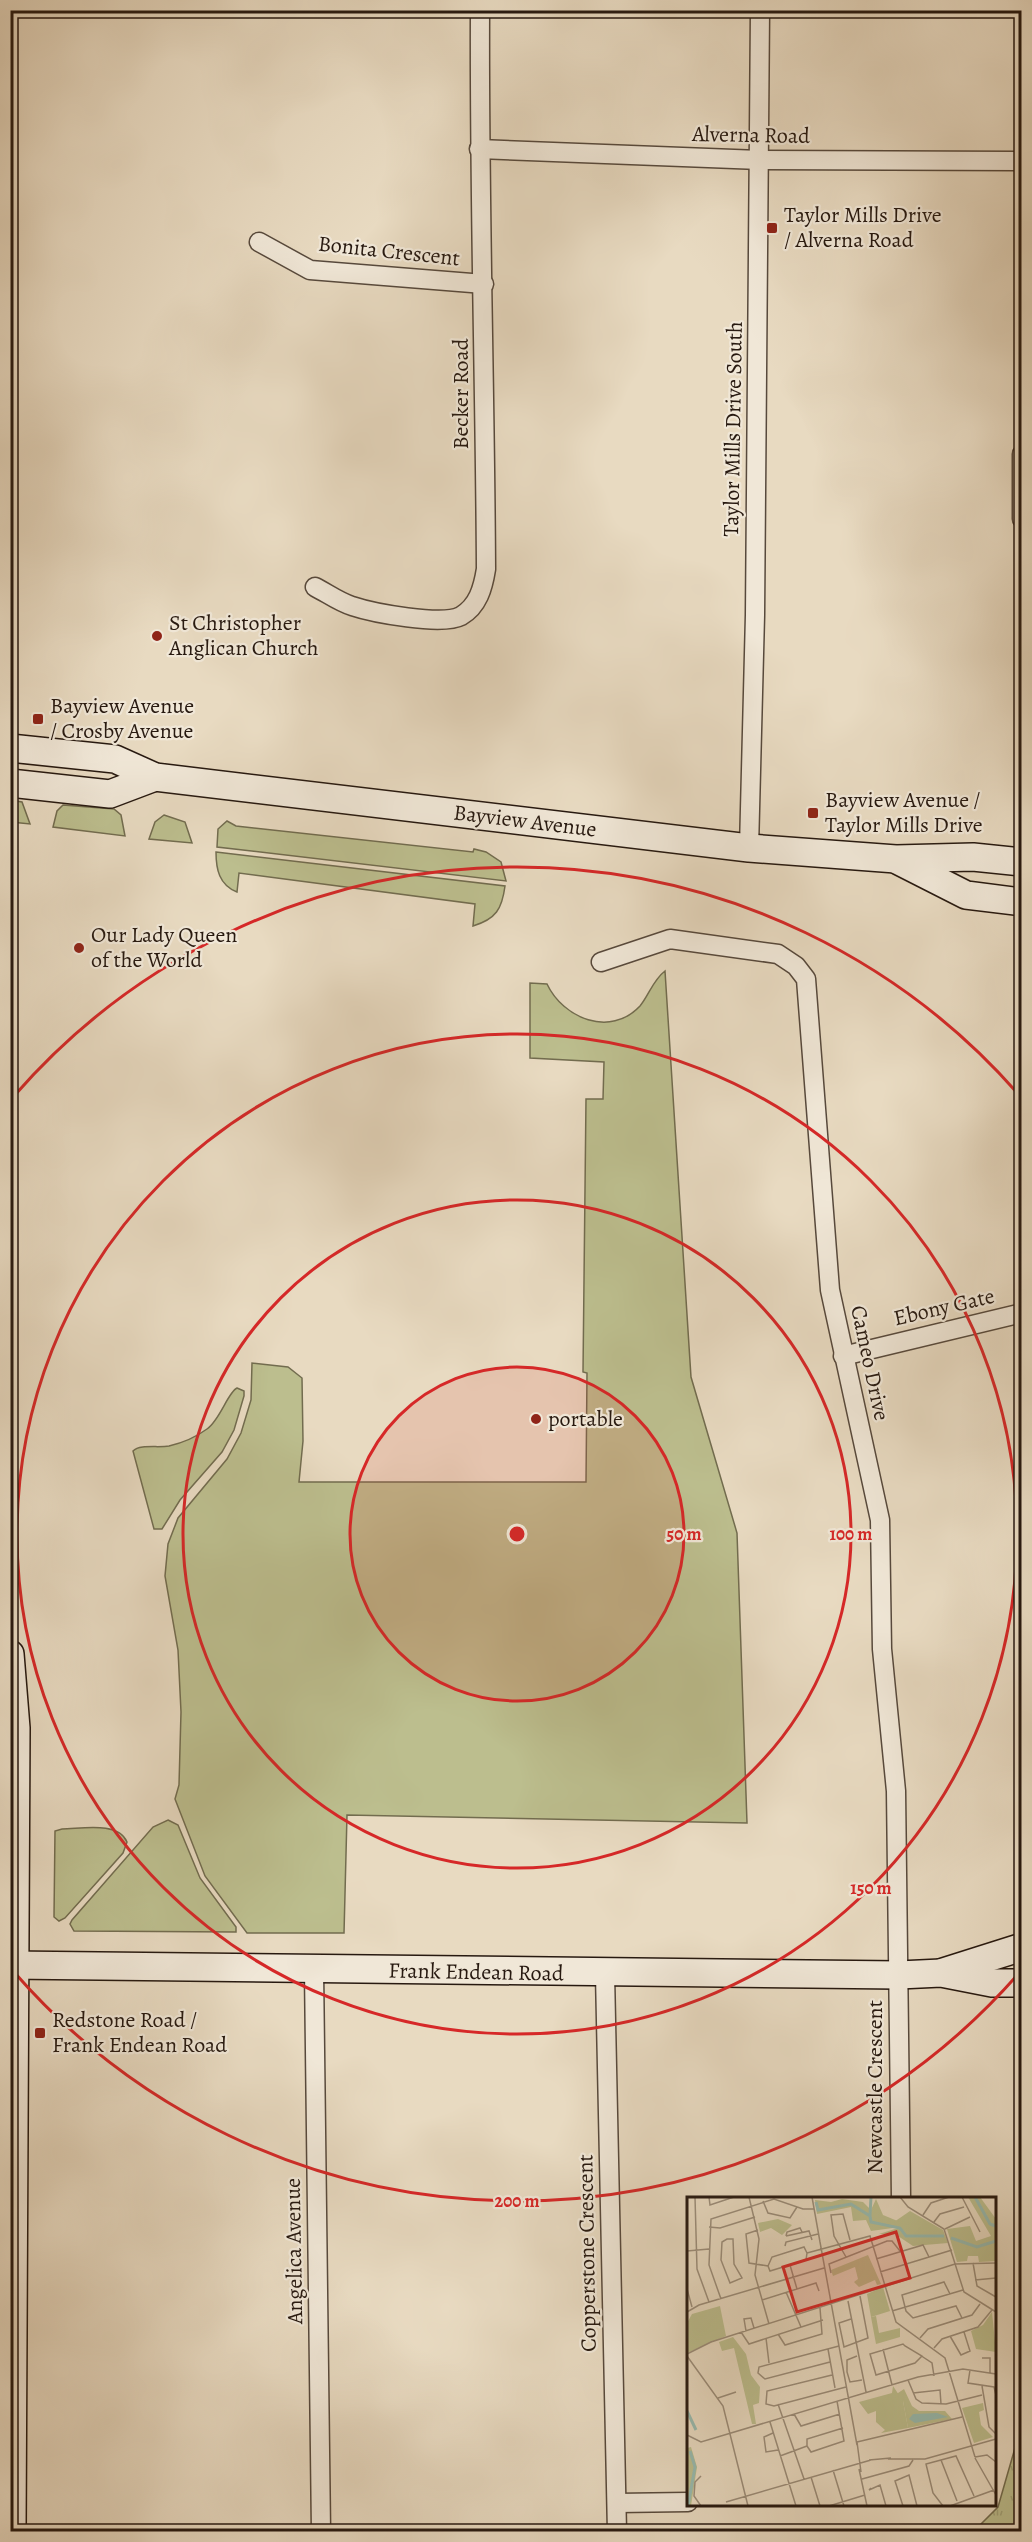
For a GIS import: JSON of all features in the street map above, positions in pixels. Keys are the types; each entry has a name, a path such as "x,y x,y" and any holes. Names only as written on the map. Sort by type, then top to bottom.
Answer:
{"street":[{"name":"Becker Road","path":"315,587 351,606 427,620 459,617 474,604 483,589 486,569 484,285 479,149 480,10"},
{"name":"Taylor Mills Drive South","path":"749,848 755,615 760,10"},
{"name":"Alverna Road","path":"479,149 760,160 1022,161"},
{"name":"Bonita Crescent","path":"259,242 310,270 484,285"},
{"path":"1022,454 1022,519"},
{"name":"Bayview Avenue","path":"10,748 115,759 155,777 749,848 896,859 973,857 1022,862"},
{"name":"Bayview Avenue","path":"10,783 110,794 155,777"},
{"name":"Bayview Avenue","path":"896,859 966,895 1022,902"},
{"name":"Cameo Drive","path":"601,962 670,939 778,954 796,966 806,979 830,1290 880,1520 882,1649 896,1791 898,1975"},
{"name":"Ebony Gate","path":"843,1356 1022,1313"},
{"path":"10,1654 16,1728 13,1965 12,2532"},
{"name":"Frank Endean Road","path":"941,1973 1022,1947"},
{"name":"Frank Endean Road","path":"13,1965 605,1974 898,1975 941,1973 992,1983 1022,1983"},
{"name":"Angelica Avenue","path":"314,1970 321,2532"},
{"name":"Copperstone Crescent","path":"605,1974 616,2532"},
{"name":"Newcastle Crescent","path":"898,1975 900,2197"},
{"path":"617,2503 687,2502"}],"green space":[{"path":"10,800 22,802 30,824 11,822"},
{"path":"63,805 114,809 121,815 125,836 53,827 57,811"},
{"path":"164,815 185,822 192,843 149,839 155,822"},
{"path":"227,821 236,826 473,852 474,849 486,852 501,862 506,881 217,847 218,829"},
{"path":"216,852 505,886 497,912 487,920 473,926 475,904 239,873 237,892 222,881"},
{"path":"665,971 691,1377 737,1533 747,1823 347,1815 344,1933 247,1933 205,1876 175,1799 179,1785 181,1712 178,1650 165,1576 168,1544 178,1518 227,1459 241,1433 251,1400 252,1363 288,1367 302,1378 303,1441 299,1482 586,1482 587,1373 583,1372 586,1099 603,1099 604,1062 530,1058 530,983 547,984 564,1006 588,1020 615,1021 628,1016 640,1006 657,979"},
{"path":"237,1388 244,1391 244,1396 234,1430 222,1452 180,1500 162,1529 154,1529 133,1451 140,1448 174,1445 203,1432 212,1425 230,1395"},
{"path":"168,1820 178,1825 200,1878 236,1927 236,1932 74,1931 70,1924 72,1920 153,1827"},
{"path":"107,1829 116,1831 127,1842 123,1853 65,1918 59,1921 54,1917 55,1831"},
{"path":"1021,2427 1021,2531 974,2531 998,2507"}],"place":[{"name":"Taylor Mills Drive / Alverna Road","path":"772,228"},
{"name":"St Christopher Anglican Church","path":"157,636"},
{"name":"Bayview Avenue / Crosby Avenue","path":"38,719"},
{"name":"Bayview Avenue / Taylor Mills Drive","path":"813,813"},
{"name":"Our Lady Queen of the World","path":"79,948"},
{"name":"portable","path":"536,1419"},
{"name":"Redstone Road / Frank Endean Road","path":"40,2033"}]}
